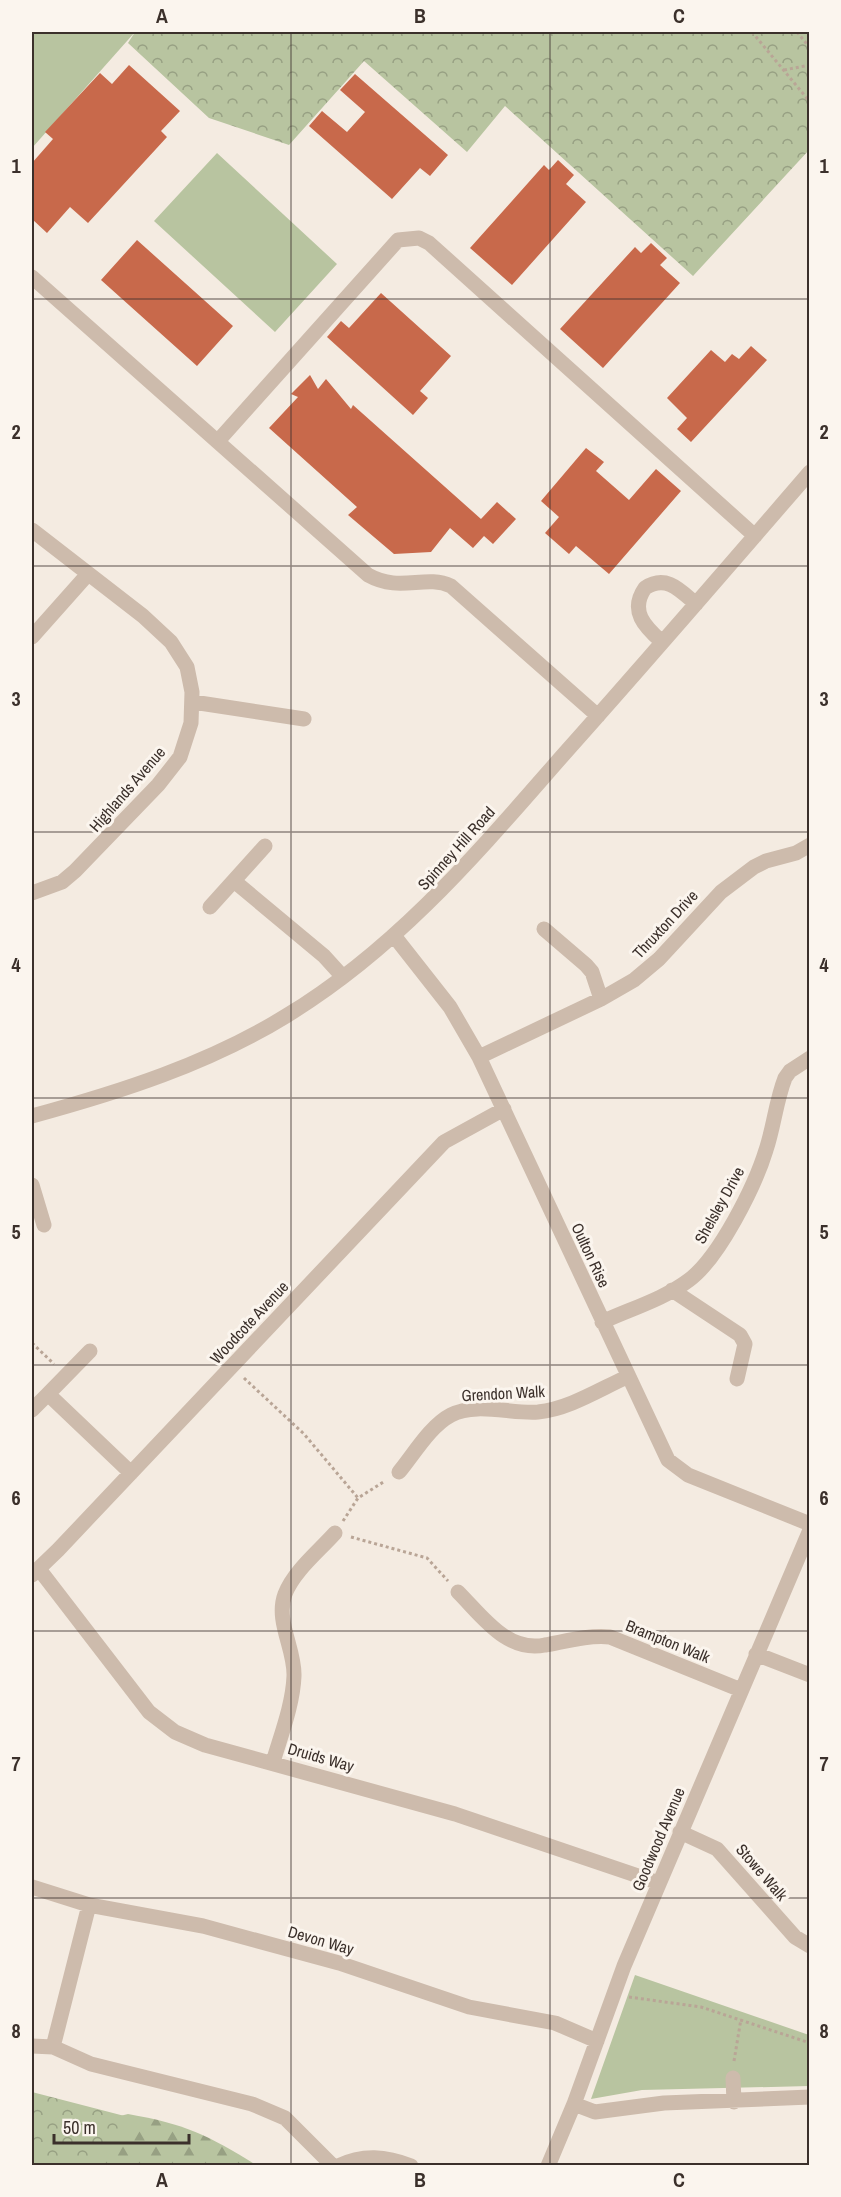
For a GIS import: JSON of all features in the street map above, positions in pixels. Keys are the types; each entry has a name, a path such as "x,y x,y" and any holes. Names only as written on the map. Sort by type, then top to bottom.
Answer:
{"street":[{"path":"218,441 398,240 418,238 429,243 755,536"},
{"path":"32,277 368,575 389,584 435,582 451,586 598,716"},
{"name":"Spinney Hill Road","path":"32,1116 131,1087 206,1058 285,1017 395,937 465,867 810,472"},
{"name":"Highlands Avenue","path":"32,530 143,616 171,642 187,667 193,702 185,746 180,757 158,785 75,872 62,882 32,893"},
{"path":"32,637 88,574"},
{"path":"662,642 646,628 639,616 638,604 645,588 661,582 670,584 696,604"},
{"path":"193,702 304,719"},
{"name":"Thruxton Drive","path":"479,1057 601,999 648,970 709,902 754,867 766,861 796,854 810,845"},
{"path":"210,907 265,846"},
{"path":"234,881 324,956 343,977"},
{"path":"544,929 592,972 601,999"},
{"name":"Oulton Rise","path":"395,937 450,1007 479,1057 627,1377 668,1460 688,1475 810,1524"},
{"name":"Shelsley Drive","path":"602,1322 672,1290 691,1279 704,1265 741,1208 762,1162 785,1078 797,1065 810,1058"},
{"name":"Woodcote Avenue","path":"35,1572 444,1142 504,1109"},
{"path":"32,1185 44,1225"},
{"path":"672,1290 740,1335 745,1344 737,1379"},
{"path":"32,1410 90,1352"},
{"name":"Grendon Walk","path":"399,1472 438,1425 454,1413 475,1410 546,1410 627,1377"},
{"path":"48,1394 131,1473"},
{"name":"Goodwood Avenue","path":"548,2166 574,2104 614,1992 810,1530"},
{"path":"273,1762 294,1677 293,1662 283,1621 284,1597 294,1579 335,1533"},
{"name":"Druids Way","path":"35,1572 139,1700 161,1723 205,1745 273,1762 510,1831 659,1883"},
{"name":"Brampton Walk","path":"458,1592 502,1635 520,1645 543,1646 588,1636 610,1637 741,1690"},
{"path":"756,1654 810,1675"},
{"name":"Stowe Walk","path":"680,1832 717,1849 795,1937 810,1946"},
{"name":"Devon Way","path":"32,1887 89,1905 214,1929 339,1964 469,2007 555,2024 597,2041"},
{"path":"53,2047 89,1905"},
{"path":"32,2046 53,2047 91,2064 226,2096 263,2109 285,2118 333,2166"},
{"path":"733,2078 734,2102"},
{"path":"574,2104 595,2112 664,2103 734,2102 810,2097"},
{"path":"338,2166 355,2158 390,2158 411,2166"}],"path":[{"path":"752,32 810,102"},
{"path":"797,32 810,48"},
{"path":"784,70 810,65"},
{"path":"32,1343 66,1376"},
{"path":"232,1367 304,1434 358,1498"},
{"path":"399,1472 358,1498 335,1533 427,1558 458,1592"},
{"path":"614,1992 637,2000 700,2007 810,2043"},
{"path":"733,2078 735,2047 741,2019"}],"green space":[{"path":"32,32 135,32 32,148"},
{"path":"135,32 809,32 809,150 693,276 505,106 467,152 364,61 289,145 209,118 128,43"},
{"path":"217,153 337,264 275,332 154,221"},
{"path":"635,1975 809,2035 809,2086 642,2090 591,2099"},
{"path":"32,2092 140,2120 92,2160 91,2165 32,2165"},
{"path":"128,2114 165,2122 195,2132 256,2165 74,2166 100,2121"}],"building":[{"path":"129,65 180,111 161,131 167,137 88,223 70,207 47,233 32,219 32,163 53,139 45,132 100,73 112,84"},
{"path":"355,74 448,155 430,176 420,168 392,199 309,126 322,111 347,132 365,112 340,90"},
{"path":"558,160 574,175 566,184 586,202 512,285 470,248 544,165 549,170"},
{"path":"137,240 233,326 197,366 101,280"},
{"path":"651,243 667,258 660,265 680,283 603,368 560,329 635,247 641,253"},
{"path":"381,293 451,356 420,391 428,398 413,415 327,337 341,321 349,328"},
{"path":"751,346 767,360 691,442 677,429 687,418 667,398 711,350 725,362 732,354 739,359"},
{"path":"310,375 318,389 326,379 351,409 353,405 481,519 497,502 516,519 493,544 484,536 473,548 450,528 431,552 394,554 348,515 357,507 269,428 298,397 291,394"},
{"path":"586,448 604,462 596,471 629,500 656,469 681,491 609,574 576,546 569,554 545,533 559,517 541,501"}]}
